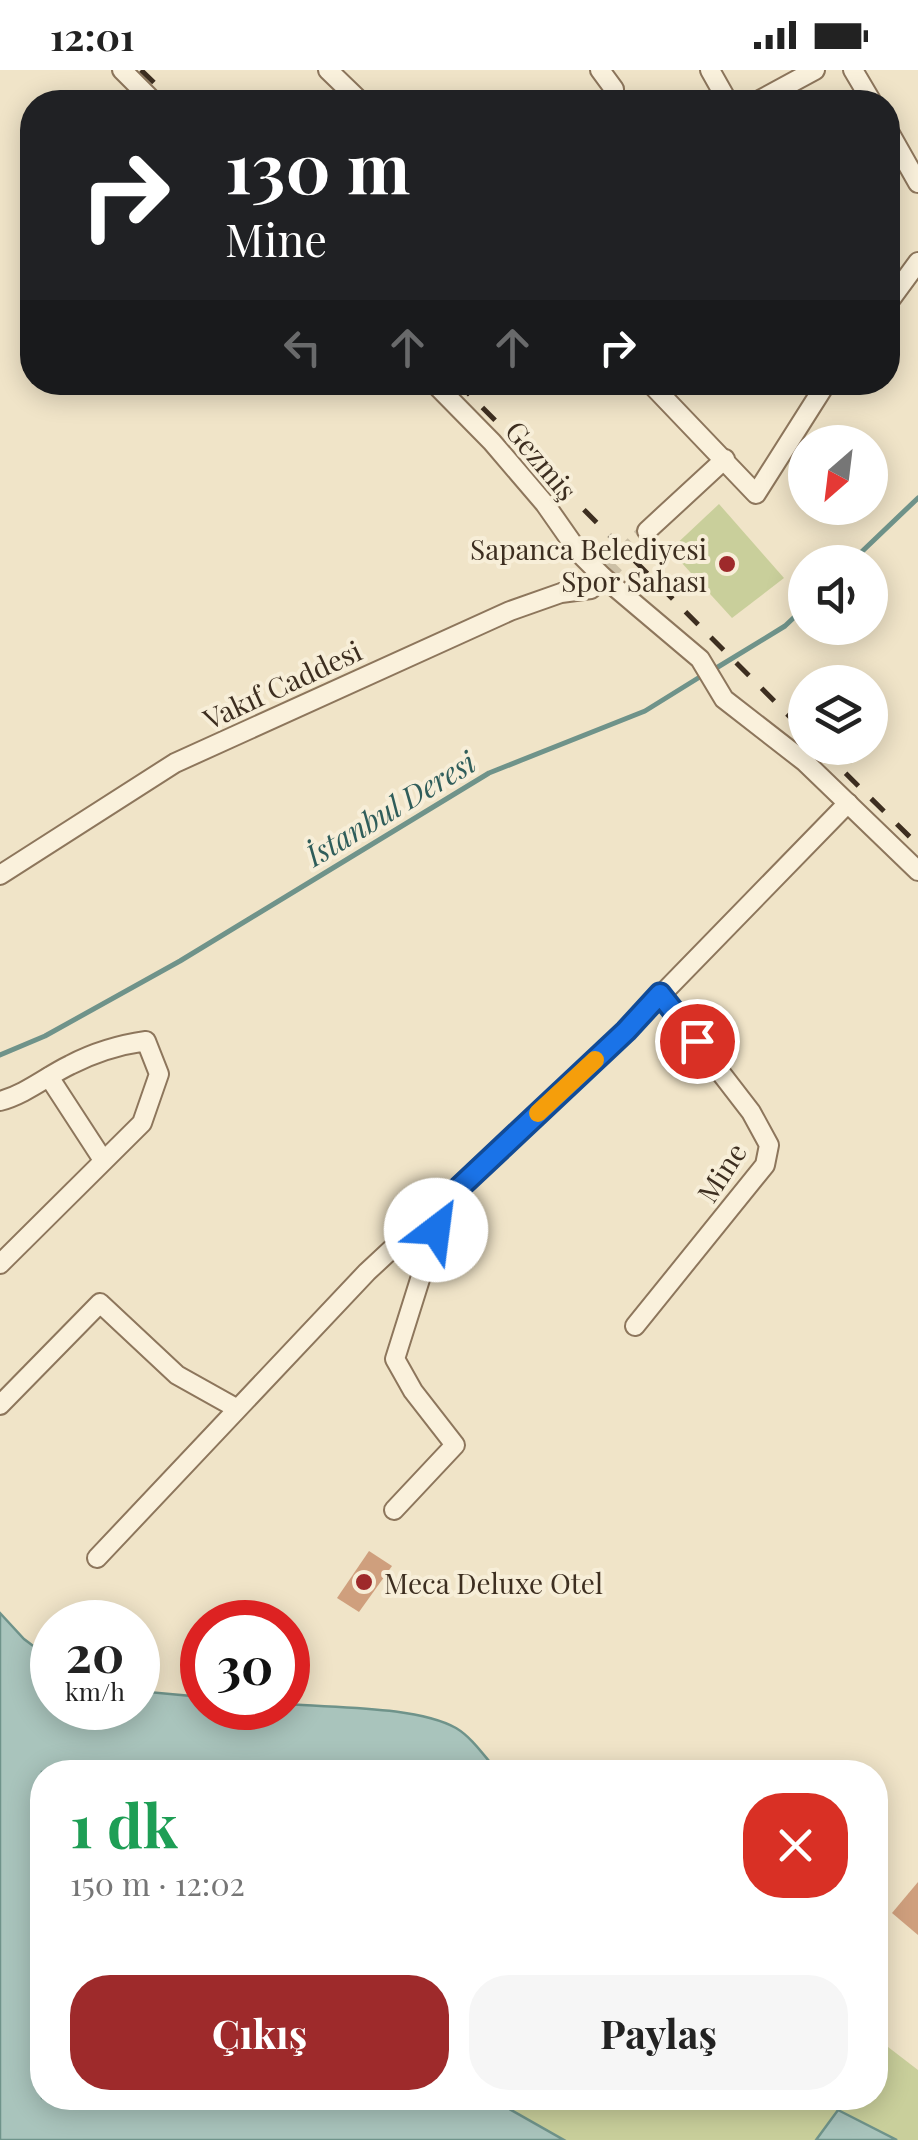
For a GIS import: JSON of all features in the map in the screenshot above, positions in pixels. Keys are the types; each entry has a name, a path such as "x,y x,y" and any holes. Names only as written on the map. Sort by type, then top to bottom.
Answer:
{"street":[{"path":"122,70 142,90"},
{"path":"328,70 349,90"},
{"path":"600,70 614,89"},
{"path":"778,90 814,70"},
{"path":"900,151 918,183"},
{"path":"900,287 918,262"},
{"name":"Gezmiş","path":"446,395 545,504 580,554 700,660 724,698 804,762 918,871"},
{"path":"662,395 756,494 813,395"},
{"path":"647,532 725,460"},
{"name":"Vakıf Caddesi","path":"0,874 175,763 510,611 561,593 591,589 603,577"},
{"path":"96,1558 366,1272 626,1031 848,803"},
{"name":"Mine","path":"636,1326 765,1164 769,1144 751,1112 660,994"},
{"path":"0,1101 114,1045 146,1041 159,1074 142,1123 0,1264"},
{"path":"49,1077 103,1160"},
{"path":"394,1510 454,1445 395,1360 444,1202"},
{"path":"0,1404 100,1302 177,1375 236,1408"}],"green space":[{"name":"Sapanca Belediyesi Spor Sahası","path":"719,504 784,578 732,618 670,550"},
{"path":"888,2047 918,2070 918,2140 897,2140 839,2111 816,2140 564,2140 511,2110 888,2110"}],"water":[{"path":"0,1613 30,1644 30,1730 160,1730 160,1693 180,1695 180,1730 310,1730 310,1705 398,1712 456,1728 488,1760 30,1760 30,2110 511,2110 564,2140 0,2140"},
{"path":"838,2110 897,2140 816,2140"}],"building":[{"name":"Meca Deluxe Otel","path":"369,1551 392,1566 359,1612 337,1598"},
{"path":"918,1882 918,1935 892,1913"}],"waterway":[{"name":"İstanbul Deresi","path":"869,545 918,498"},
{"name":"İstanbul Deresi","path":"713,670 788,623"},
{"name":"İstanbul Deresi","path":"0,1055 45,1036 180,961 489,773 645,711 703,675"}],"tunnel":[{"path":"603,577 647,531"}],"railway":[{"path":"141,70 162,90"},
{"path":"470,395 788,715"},
{"path":"837,765 918,845"}],"slow traffic":[{"path":"538,1113 595,1060"}],"place":[{"name":"Sapanca Belediyesi Spor Sahası","path":"727,564"},
{"name":"Meca Deluxe Otel","path":"364,1582"}],"route":[{"path":"436,1230 444,1202 626,1031 660,994 697,1041"}]}
